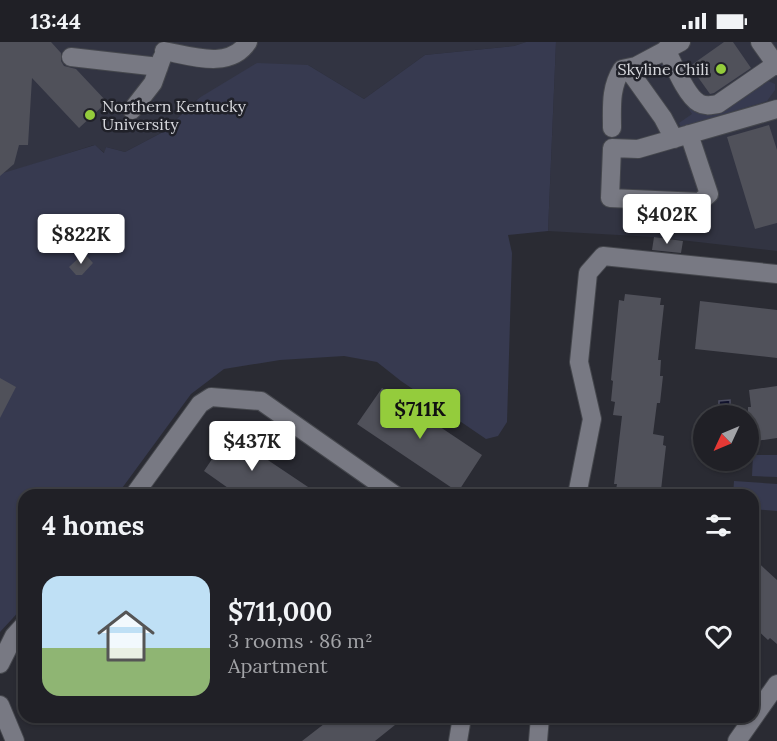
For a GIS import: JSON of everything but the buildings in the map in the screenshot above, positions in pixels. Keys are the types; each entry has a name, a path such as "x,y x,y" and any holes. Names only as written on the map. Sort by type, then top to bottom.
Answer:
{"lane":[{"path":"71,57 162,53 204,59 227,59 245,47 248,42"},
{"path":"612,128 611,96 622,69 636,66 673,46 688,90 698,103 708,106 718,104 777,65 760,42"},
{"path":"132,110 153,83 162,53"},
{"path":"636,66 633,76 663,118 681,137 709,194 700,202 609,198 612,148 639,149 681,137 777,109"},
{"path":"578,489 592,419 579,362 588,273 603,256 777,274"},
{"path":"138,489 200,404 211,397 261,400 386,489"},
{"path":"0,664 18,632"},
{"path":"759,710 777,684"},
{"path":"0,705 15,741"},
{"path":"458,741 461,723"},
{"path":"538,741 540,723"},
{"path":"737,741 750,723"}],"shaded area":[{"name":"Northern Kentucky University","path":"0,42 526,42 514,46 425,55 364,99 308,65 199,98 163,132 125,152 106,147 105,153 94,145 0,174"},
{"path":"526,42 556,42 548,231 508,235 512,253 507,422 498,436 486,439 377,362 344,356 280,360 224,369 191,394 121,489 18,489 18,612 0,632 0,174 95,145 104,153 106,147 125,152 163,132 199,98 257,63 308,65 364,99 425,55 514,46"},
{"path":"556,42 777,42 777,251 654,237 548,231"},
{"path":"663,63 693,109 766,80 775,84 775,90 767,101 681,127 679,123 692,114 661,66"},
{"path":"730,400 730,405 719,405 719,401"},
{"path":"759,455 777,455 777,477 752,476 752,471 759,471"},
{"path":"734,481 777,484 777,511 759,510 759,489 733,489"}],"place":[{"name":"Skyline Chili","path":"721,69"},
{"name":"Northern Kentucky University","path":"90,115"}]}
